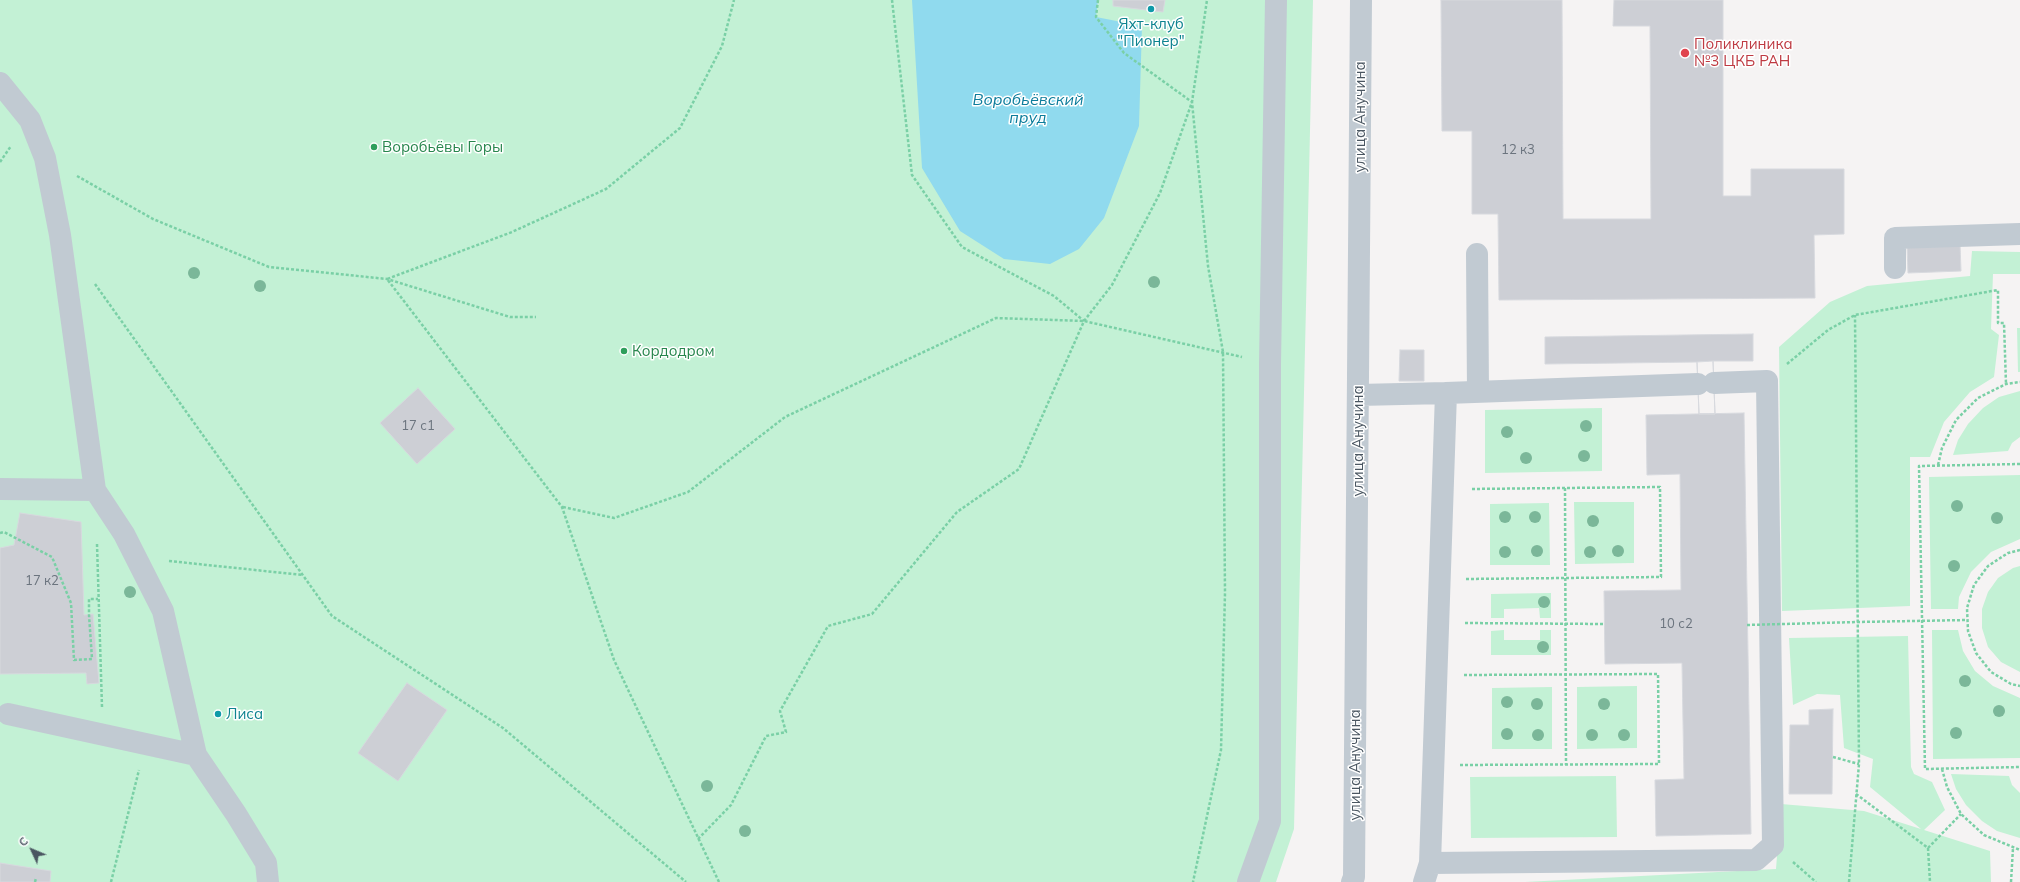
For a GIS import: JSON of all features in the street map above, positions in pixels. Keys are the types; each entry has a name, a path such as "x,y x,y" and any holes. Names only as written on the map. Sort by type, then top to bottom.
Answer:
{"street":[{"path":"1248,882 1270,821 1270,364 1276,0"},
{"name":"улица Анучина","path":"1352,882 1354,869 1361,0"},
{"path":"0,83 30,120 45,158 60,235 95,490 124,534 163,611 196,755 236,814 266,863 268,882"},
{"path":"1895,268 1895,238 2020,234"},
{"path":"1477,254 1478,392"},
{"path":"1358,395 1767,381 1773,845 1756,860 1427,872 1433,765 1446,393"},
{"path":"0,489 95,490"},
{"path":"8,714 196,755"}],"path":[{"path":"387,279 512,232 606,189 680,128 722,46 734,0"},
{"path":"892,0 912,175 962,247 1054,296 1084,321"},
{"path":"1098,0 1096,17 1124,53 1192,102 1208,266 1223,352 1225,593 1221,750 1193,882"},
{"path":"698,839 731,805 766,736 786,732 780,711 828,626 872,614 957,512 1019,469 1084,321 1112,285 1160,193 1192,102 1207,0"},
{"path":"45,158 153,219 269,267 387,279 510,317 536,317"},
{"path":"387,279 562,507 614,660 719,882"},
{"path":"93,280 332,616 503,728 686,882"},
{"path":"1767,381 1828,330 1855,315 1998,290 1998,323 2004,323 2006,384"},
{"path":"1849,882 1859,764 1855,315"},
{"path":"562,507 614,518 688,492 785,417 996,318 1084,321 1270,364"},
{"path":"1938,465 1942,448 1956,420 1978,398 2006,384 2020,382"},
{"path":"2020,464 1919,466 1925,769 2020,767"},
{"path":"1440,579 1661,577 1660,487 1443,490"},
{"path":"1565,488 1566,765"},
{"path":"0,533 4,532 52,557 71,603 74,660 92,659 88,615 89,599 98,599"},
{"path":"97,540 103,735"},
{"path":"2020,550 2008,553 1988,566 1974,585 1967,608 1968,631 1976,653 1991,672 2011,684 2020,686"},
{"path":"97,554 303,575"},
{"path":"1747,625 1967,620"},
{"path":"1438,623 1605,624"},
{"path":"1433,765 1659,764 1658,674 1436,675"},
{"path":"111,882 146,744"},
{"path":"1833,757 1859,764"},
{"path":"1942,768 1947,787 1962,814 1984,835 2020,850"},
{"path":"1856,794 1928,848"},
{"path":"1930,882 1928,848 1962,814"},
{"path":"2012,882 2013,848"},
{"path":"35,882 36,878"}],"green space":[{"path":"0,0 1313,0 1294,829 1276,882 0,882"},
{"path":"1972,251 2020,252 2020,274 1993,274 1991,329 1999,335 1994,377 1970,392 1944,422 1930,457 1910,457 1910,606 1782,611 1779,347 1830,302 1867,286 1970,276"},
{"path":"2017,328 2020,328 2020,372 2018,372"},
{"path":"2020,391 2020,437 2012,443 2008,451 1953,455 1958,440 1968,424 1983,408 1999,397"},
{"path":"1602,408 1602,471 1485,473 1485,410"},
{"path":"2020,475 2020,539 1991,552 1971,572 1959,597 1958,609 1931,609 1929,477"},
{"path":"1574,502 1634,502 1634,563 1575,564"},
{"path":"1549,503 1550,565 1490,565 1490,504"},
{"path":"2020,566 2020,672 2001,662 1988,647 1982,628 1982,609 1988,592 1998,578 2013,568"},
{"path":"1551,593 1551,618 1540,618 1539,608 1504,609 1504,618 1491,618 1491,594"},
{"path":"1504,630 1504,640 1540,640 1540,630 1551,630 1551,655 1491,655 1491,631"},
{"path":"1932,630 1958,630 1963,651 1975,671 1993,686 2020,698 2020,758 1933,759"},
{"path":"1908,636 1911,767 1914,774 1932,782 1945,810 1924,830 1990,851 1991,882 1525,882 1776,869 1781,804 1864,811 1921,829 1870,787 1873,759 1844,748 1840,695 1817,694 1793,705 1789,638"},
{"path":"1637,686 1637,748 1577,749 1577,687"},
{"path":"1552,687 1552,749 1492,749 1492,688"},
{"path":"1951,774 2009,776 2012,785 2020,793 2020,838 1997,831 1982,821 1966,805 1956,789"},
{"path":"1616,776 1617,837 1471,838 1470,777"}],"water":[{"name":"Воробьёвский пруд","path":"912,0 1098,0 1096,17 1142,26 1139,126 1104,218 1079,249 1050,264 1004,259 960,231 922,168"}],"building":[{"name":"Яхт-клуб \"Пионер\"","path":"1113,0 1165,0 1163,12 1113,6"},
{"path":"1441,0 1562,0 1563,219 1651,219 1650,26 1613,26 1614,0 1723,0 1723,196 1751,196 1751,169 1844,169 1844,234 1814,235 1815,298 1499,300 1498,214 1472,214 1472,131 1442,131"},
{"path":"1960,244 1961,271 1908,273 1907,246"},
{"path":"1753,334 1753,361 1713,361 1715,414 1699,414 1697,362 1545,364 1545,337"},
{"path":"1400,350 1424,350 1424,381 1399,381"},
{"path":"1713,361 1715,414 1699,414 1697,362"},
{"path":"418,388 455,429 417,464 380,423"},
{"path":"1744,413 1751,834 1656,836 1655,780 1684,779 1682,663 1605,664 1604,591 1681,590 1680,474 1647,475 1646,415"},
{"path":"20,513 81,522 84,615 93,614 99,683 87,684 86,673 0,674 0,548 14,545"},
{"path":"407,683 447,710 398,781 358,753"},
{"path":"1833,709 1832,794 1789,794 1790,725 1809,725 1809,710"},
{"path":"0,863 51,871 50,882 0,882"}],"place":[{"name":"Яхт-клуб \"Пионер\"","path":"1151,9"},
{"name":"Поликлиника №3 ЦКБ РАН","path":"1685,53"},
{"name":"Воробьёвы Горы","path":"374,147"},
{"name":"Кордодром","path":"624,351"},
{"name":"Лиса","path":"218,714"}]}
